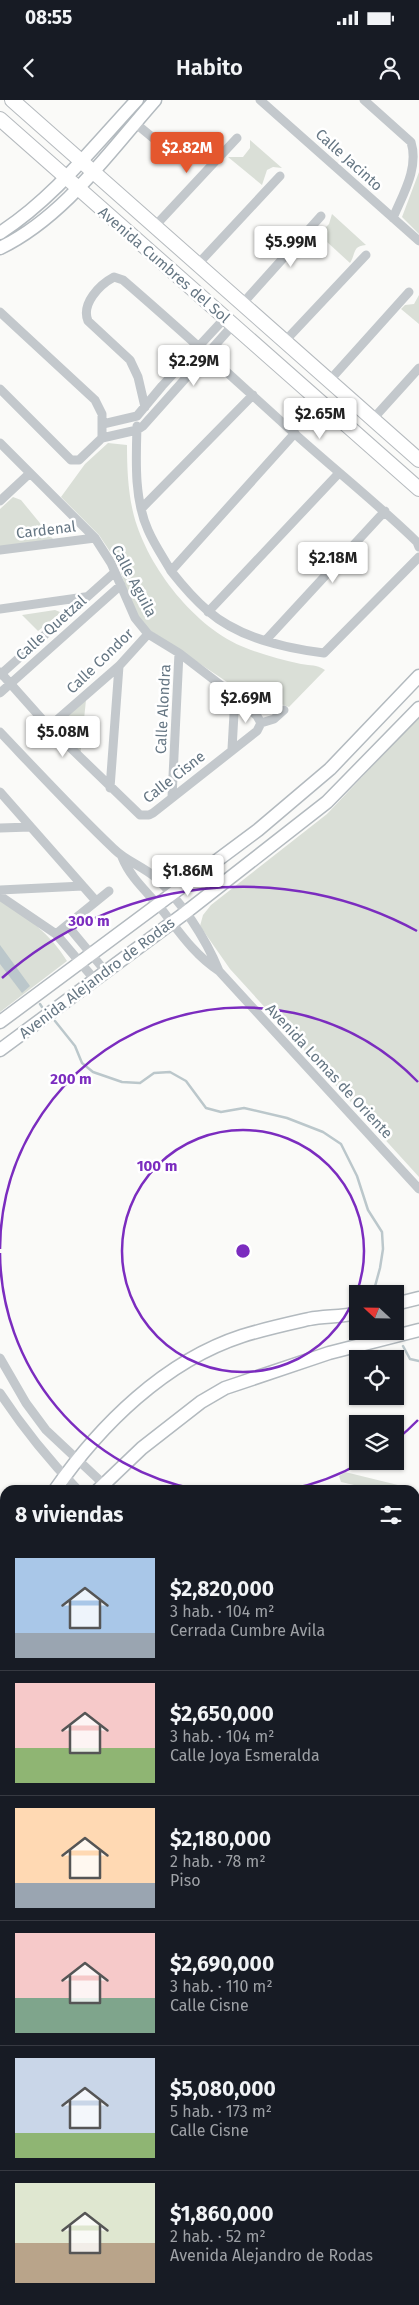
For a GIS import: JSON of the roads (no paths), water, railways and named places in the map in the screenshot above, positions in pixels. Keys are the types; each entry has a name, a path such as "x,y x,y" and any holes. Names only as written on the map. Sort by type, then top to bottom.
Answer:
{"main road":[{"name":"Avenida Cumbres del Sol","path":"15,101 372,420 418,458"},
{"name":"Avenida Cumbres del Sol","path":"0,119 419,489"},
{"path":"208,303 216,293 224,288"}],"street":[{"path":"0,233 36,206 66,178 137,100"},
{"path":"0,248 39,223 77,188 155,100"},
{"name":"Calle Jacinto","path":"260,100 419,241"},
{"path":"364,100 411,142 414,149 415,168 393,218"},
{"path":"135,123 158,142"},
{"path":"155,226 237,138"},
{"path":"198,264 280,176"},
{"path":"243,303 321,216"},
{"path":"285,341 366,255"},
{"path":"145,406 135,368 130,360 88,321 84,313 87,304 106,281 114,278 123,280 200,346 294,433 384,511 417,542 419,547"},
{"path":"329,381 409,292"},
{"path":"0,312 95,400 102,414 102,438"},
{"path":"103,424 137,416 200,346 229,322"},
{"path":"0,389 71,460 79,460 102,438 137,430 143,426 208,354 229,322"},
{"path":"372,420 419,368"},
{"path":"141,509 253,395"},
{"path":"137,416 135,446 141,509 147,529 171,571 208,612 225,623 264,641 324,653 419,558"},
{"path":"171,571 294,433"},
{"name":"Calle Aguila","path":"0,443 95,538 115,572 135,618 148,634 180,653 235,696 257,716 261,723"},
{"path":"0,501 30,473"},
{"path":"208,612 339,473"},
{"path":"264,641 384,511"},
{"name":"Cardenal","path":"0,550 95,538"},
{"name":"Calle Quetzal","path":"0,673 115,572"},
{"name":"Calle Quetzal","path":"0,693 121,585"},
{"path":"0,609 85,597"},
{"name":"Calle Condor","path":"49,727 119,666 148,634"},
{"name":"Calle Alondra","path":"172,797 180,653"},
{"path":"110,788 119,666"},
{"name":"Calle Cisne","path":"0,673 49,727 110,788 136,813 145,816 149,815 257,730 261,723 274,719 284,710"},
{"name":"Avenida Alejandro de Rodas","path":"0,1022 258,830 330,769 418,678"},
{"path":"232,749 235,696"},
{"name":"Avenida Alejandro de Rodas","path":"0,1050 171,923 299,824 346,784 419,708"},
{"name":"Avenida Lomas de Oriente","path":"0,732 73,810 122,857 143,868 171,895 207,945 219,971"},
{"path":"330,769 346,784"},
{"path":"0,792 96,901"},
{"path":"0,828 31,827"},
{"name":"Avenida Lomas de Oriente","path":"122,857 131,875 158,905 194,952 219,971 419,1189"},
{"path":"0,890 83,886"},
{"path":"56,934 110,891"},
{"path":"0,896 56,934 95,980"},
{"path":"67,924 106,972"},
{"path":"404,1302 419,1298"},
{"path":"58,1485 90,1445 147,1390 172,1371 204,1352 242,1336 310,1319 349,1314"},
{"path":"107,1485 142,1448 201,1402 225,1388 329,1353 419,1330"},
{"path":"0,1358 26,1403 46,1430 101,1485"},
{"path":"0,1393 20,1422 73,1485"}],"waterway":[{"path":"55,1021 75,1046 82,1063 93,1072 122,1082 140,1083 154,1073 170,1072 186,1081 206,1108 221,1112 244,1108 287,1118 323,1132 341,1144 357,1176 368,1210 382,1232 383,1249 375,1285"},
{"path":"403,1346 410,1359 419,1361"}]}
